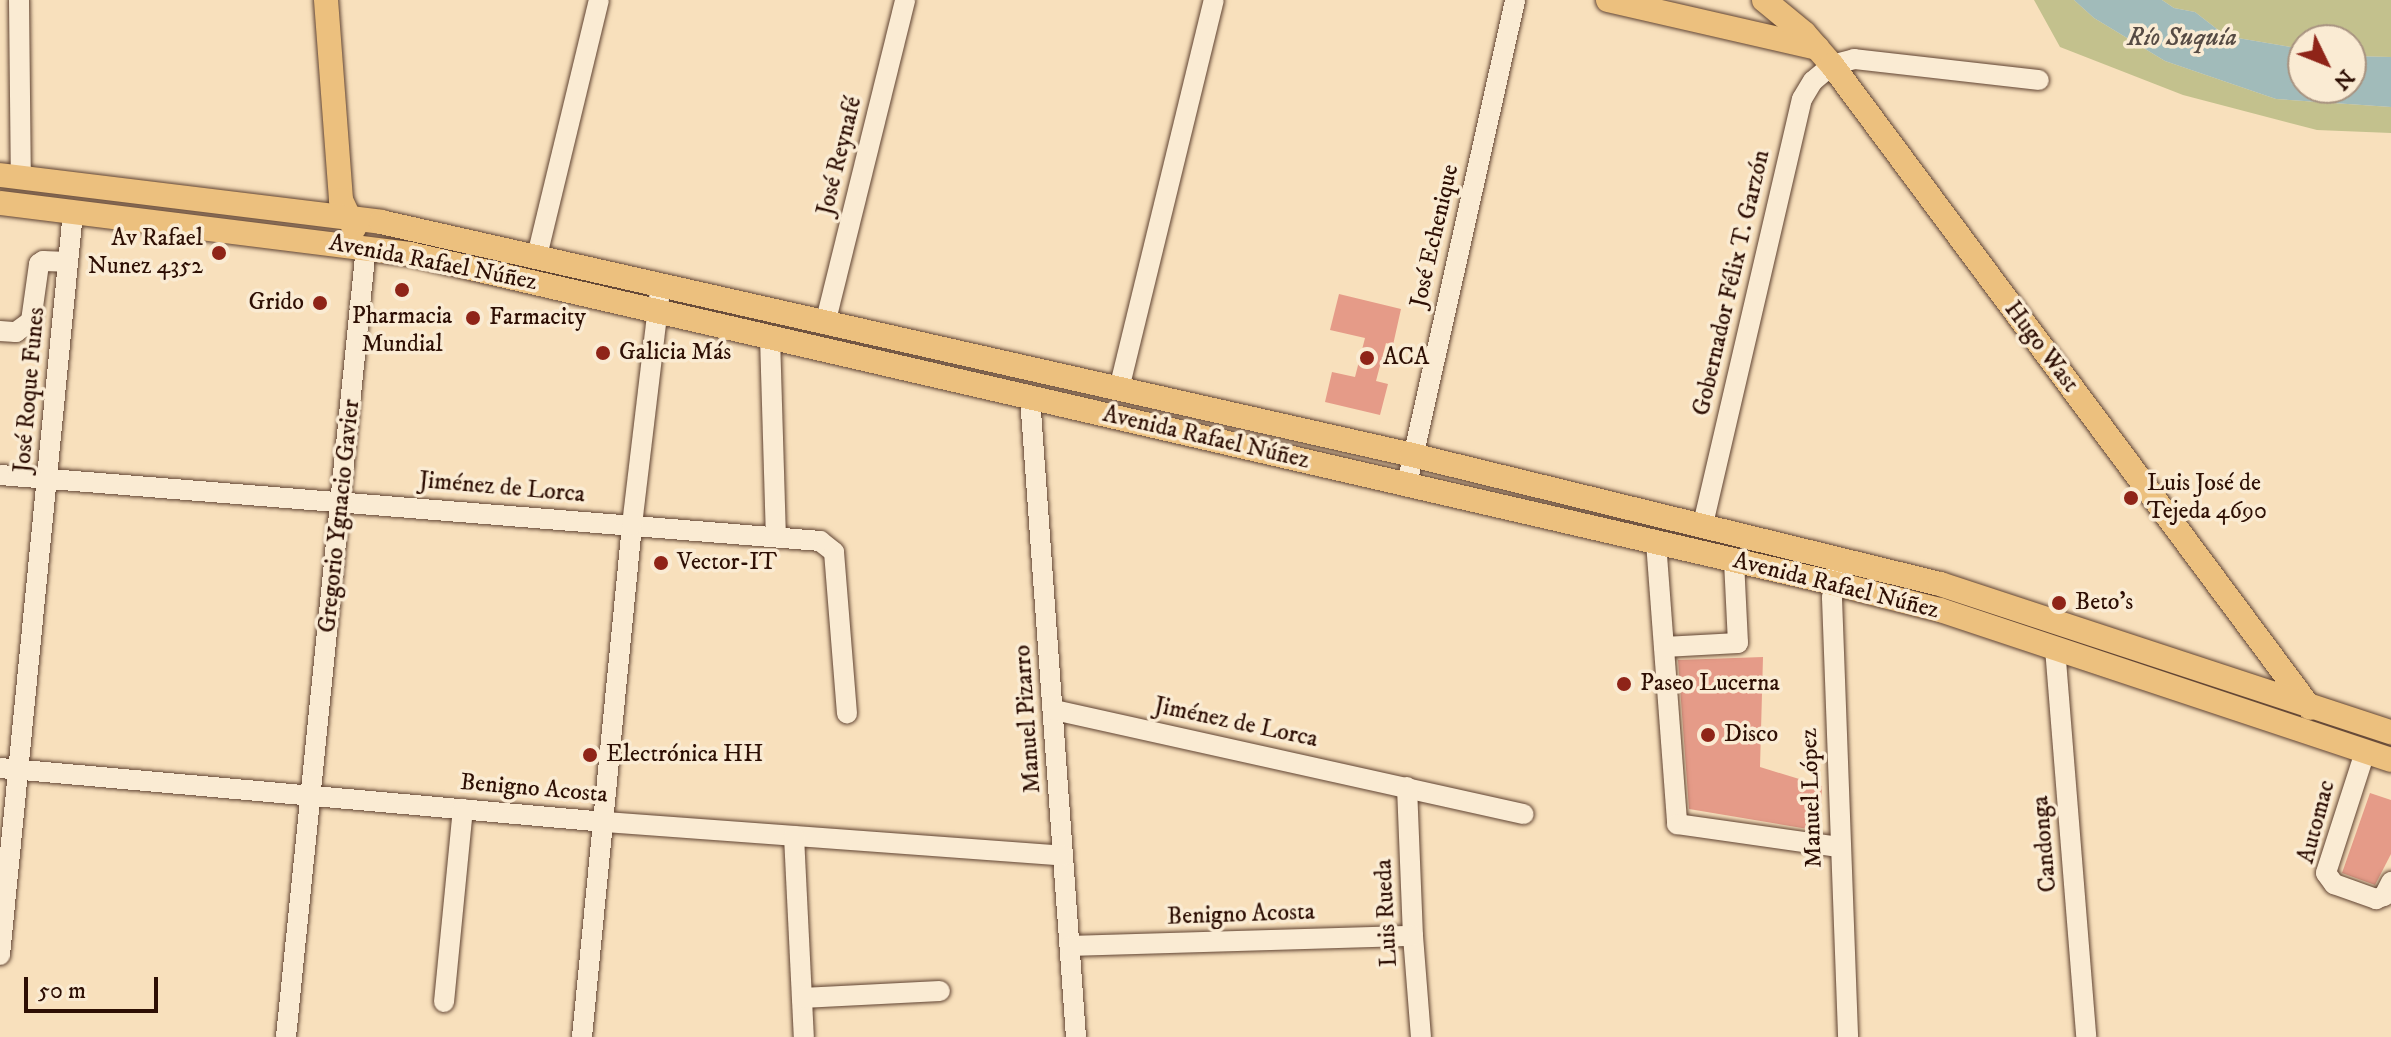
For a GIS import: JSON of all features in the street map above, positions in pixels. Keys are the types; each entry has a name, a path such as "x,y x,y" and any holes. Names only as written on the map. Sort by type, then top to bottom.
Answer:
{"main road":[{"path":"326,0 341,200 346,216 366,247"},
{"path":"1608,0 1825,56"},
{"name":"Hugo Wast","path":"1764,0 1825,56 2308,704 2331,741"},
{"name":"Avenida Rafael Núñez","path":"10,176 346,216 537,256 770,337 1940,610 2391,760"},
{"name":"Avenida Rafael Núñez","path":"0,203 366,247 659,299 825,324 1119,389 1412,455 1839,558 2013,606 2391,732"}],"street":[{"path":"10,176 19,0"},
{"path":"537,256 599,0"},
{"name":"José Reynafé","path":"825,324 905,0"},
{"path":"1119,389 1214,0"},
{"name":"José Echenique","path":"1407,484 1515,0"},
{"path":"1825,56 2039,80"},
{"name":"Gobernador Félix T. Garzón","path":"1703,524 1802,99 1825,56"},
{"name":"José Roque Funes","path":"0,955 10,769 48,478 73,212"},
{"name":"Gregorio Ygnacio Gavier","path":"286,1037 366,247"},
{"path":"0,331 16,332 31,321 39,264 43,261 68,262"},
{"path":"582,1037 632,525 659,299"},
{"path":"770,337 776,535"},
{"name":"Manuel Pizarro","path":"1030,397 1076,1037"},
{"name":"Jiménez de Lorca","path":"0,475 342,500 820,541 834,552 847,713"},
{"path":"1656,542 1677,824 1839,847"},
{"name":"Manuel López","path":"1839,558 1833,583 1839,847 1848,1037"},
{"path":"1664,647 1738,643 1734,561"},
{"name":"Candonga","path":"2055,648 2086,1037"},
{"name":"Jiménez de Lorca","path":"1054,710 1524,814"},
{"name":"Automac","path":"2365,752 2326,873 2334,884 2376,899 2384,896 2391,882"},
{"name":"Benigno Acosta","path":"10,769 605,822 1063,856"},
{"name":"Luis Rueda","path":"1407,787 1421,1037"},
{"path":"444,1002 463,809"},
{"path":"794,836 804,1037"},
{"name":"Benigno Acosta","path":"1070,946 1413,936"},
{"path":"802,998 940,991"}],"shaded area":[{"path":"2034,0 2074,0 2094,18 2165,61 2276,99 2287,100 2287,104 2391,107 2391,133 2317,130 2183,95 2060,47"},
{"path":"2162,0 2391,0 2391,57 2367,56 2367,24 2287,24 2287,46 2226,36 2195,12 2174,8"}],"water":[{"name":"Río Suquía","path":"2074,0 2162,0 2174,8 2195,12 2226,36 2287,46 2287,100 2276,99 2165,61 2094,18"},
{"name":"Río Suquía","path":"2367,56 2391,57 2391,107 2348,104 2367,104"}],"building":[{"path":"1339,294 1401,309 1393,345 1386,343 1376,381 1388,384 1380,415 1325,402 1332,372 1355,377 1365,338 1330,330"},
{"path":"1763,657 1760,767 1822,786 1820,831 1689,809 1678,660"},
{"path":"2370,793 2391,800 2391,854 2375,885 2342,873"}],"place":[{"name":"Av Rafael Nunez 4352","path":"219,253"},
{"name":"Pharmacia Mundial","path":"402,290"},
{"name":"Grido","path":"320,303"},
{"name":"Farmacity","path":"473,318"},
{"name":"Galicia Más","path":"603,353"},
{"name":"ACA","path":"1367,358"},
{"name":"Luis José de Tejeda 4690","path":"2131,498"},
{"name":"Vector-IT","path":"661,563"},
{"name":"Beto's","path":"2059,603"},
{"name":"Paseo Lucerna","path":"1624,684"},
{"name":"Disco","path":"1708,735"},
{"name":"Electrónica HH","path":"590,755"}]}
